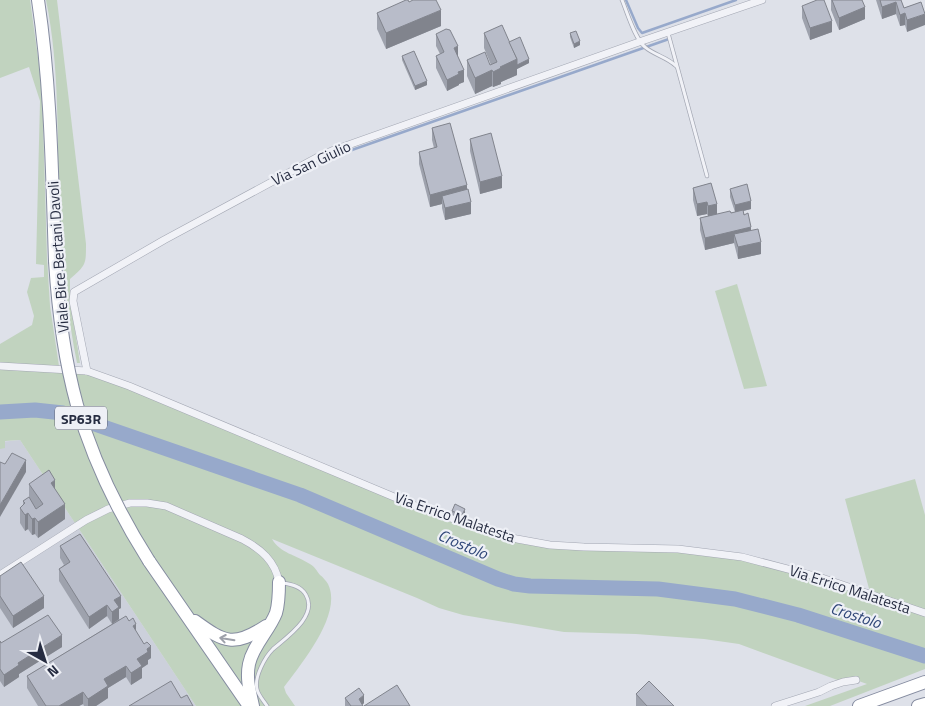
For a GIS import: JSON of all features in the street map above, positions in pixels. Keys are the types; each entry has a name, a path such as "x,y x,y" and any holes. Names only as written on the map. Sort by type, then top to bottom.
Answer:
{"highway":[{"name":"Viale Bice Bertani Davoli","path":"38,0 46,60 50,113 58,308 64,348 83,423 107,487 134,537 249,706"},
{"path":"253,706 248,680 249,664 254,649 270,624 277,608 279,582"},
{"path":"187,615 213,635 227,640 245,639 270,624"},
{"path":"860,706 925,682"},
{"path":"918,706 925,704"}],"street":[{"name":"Via San Giulio","path":"86,371 73,301 74,292 164,240 316,158 345,146 762,0"},
{"name":"Via Errico Malatesta","path":"0,366 86,371 129,386 418,507 517,539 550,545 678,549 742,557 822,578 925,614"},
{"path":"0,575 93,516 120,505 140,502 166,506 249,543 262,552 272,563 279,582"},
{"path":"775,706 843,682 856,680"}],"lane":[{"path":"622,0 639,42 677,67"},
{"path":"668,33 707,176"},
{"path":"267,706 256,687 262,665 268,654 304,620 308,612 308,598 303,590 294,585 279,582"}],"shaded area":[{"path":"20,440 196,706 0,706 0,442"}],"green space":[{"path":"0,0 30,0 42,86 47,258 50,306 59,366 0,364 0,344 32,325 34,316 27,292 31,278 44,277 44,265 36,264 40,101 29,67 0,78"},
{"path":"46,0 57,0 86,244 84,264 70,279 70,299 80,363 77,363 67,301 60,229 56,78"},
{"path":"737,284 767,386 744,389 715,291"},
{"path":"0,369 83,372 129,387 421,510 518,541 720,555 798,573 871,596 845,499 915,479 925,515 925,669 830,706 805,706 867,684 856,680 843,682 739,644 704,639 636,634 564,632 463,615 439,608 272,539 279,548 313,566 328,584 331,596 330,610 318,638 284,687 295,706 196,706 20,440 5,441 5,448 0,449"}],"building":[{"path":"406,0 409,2 413,0 436,0 441,10 386,33 377,13"},
{"path":"817,0 824,0 832,21 810,28 802,6"},
{"path":"832,0 862,0 865,7 839,18"},
{"path":"880,0 901,0 904,8 921,2 925,14 907,20 905,13 900,15 896,2 882,7"},
{"path":"502,25 517,59 493,72 492,70 475,78 467,60 485,52 490,65 497,62 484,33"},
{"path":"446,29 450,30 458,46 454,48 464,70 447,80 436,56 444,52 436,34"},
{"path":"576,31 580,41 574,44 570,33"},
{"path":"520,37 529,59 517,65 517,59 509,42"},
{"path":"414,51 427,81 415,86 402,56"},
{"path":"450,123 467,185 430,195 419,152 437,147 432,128"},
{"path":"491,133 502,176 480,182 470,139"},
{"path":"711,183 717,204 708,206 707,202 697,204 693,188"},
{"path":"747,184 751,201 735,205 730,189"},
{"path":"468,189 471,202 445,208 442,196"},
{"path":"743,210 744,215 748,213 751,227 705,238 700,218"},
{"path":"758,229 761,242 738,247 734,234"},
{"path":"12,453 26,460 0,505 0,462 5,464"},
{"path":"49,470 55,480 51,483 65,504 38,522 35,518 32,519 28,513 25,515 20,508 25,503 23,501 29,497 36,509 43,504 29,484"},
{"path":"455,504 465,509 462,515 452,511"},
{"path":"80,534 121,596 114,600 119,607 112,612 107,605 89,617 59,569 70,562 60,546"},
{"path":"21,562 44,596 13,616 0,596 0,576"},
{"path":"48,615 62,635 18,663 19,665 4,675 0,669 0,641 1,643"},
{"path":"126,616 129,621 133,618 136,624 133,626 144,644 147,642 151,646 147,649 148,652 137,659 142,666 131,673 126,666 104,679 108,686 88,699 83,692 59,706 46,706 27,676"},
{"path":"171,681 181,698 187,695 193,706 129,706"},
{"path":"649,681 674,706 647,706 636,694"},
{"path":"397,685 410,706 364,706"},
{"path":"359,688 364,695 359,699 363,706 351,706 345,698"}],"waterway":[{"path":"626,0 642,33 736,0"},
{"path":"349,151 669,39"},
{"name":"Crostolo","path":"0,412 35,410 63,413 300,495 498,579 514,584 658,589 735,599 798,615 925,656"}]}
